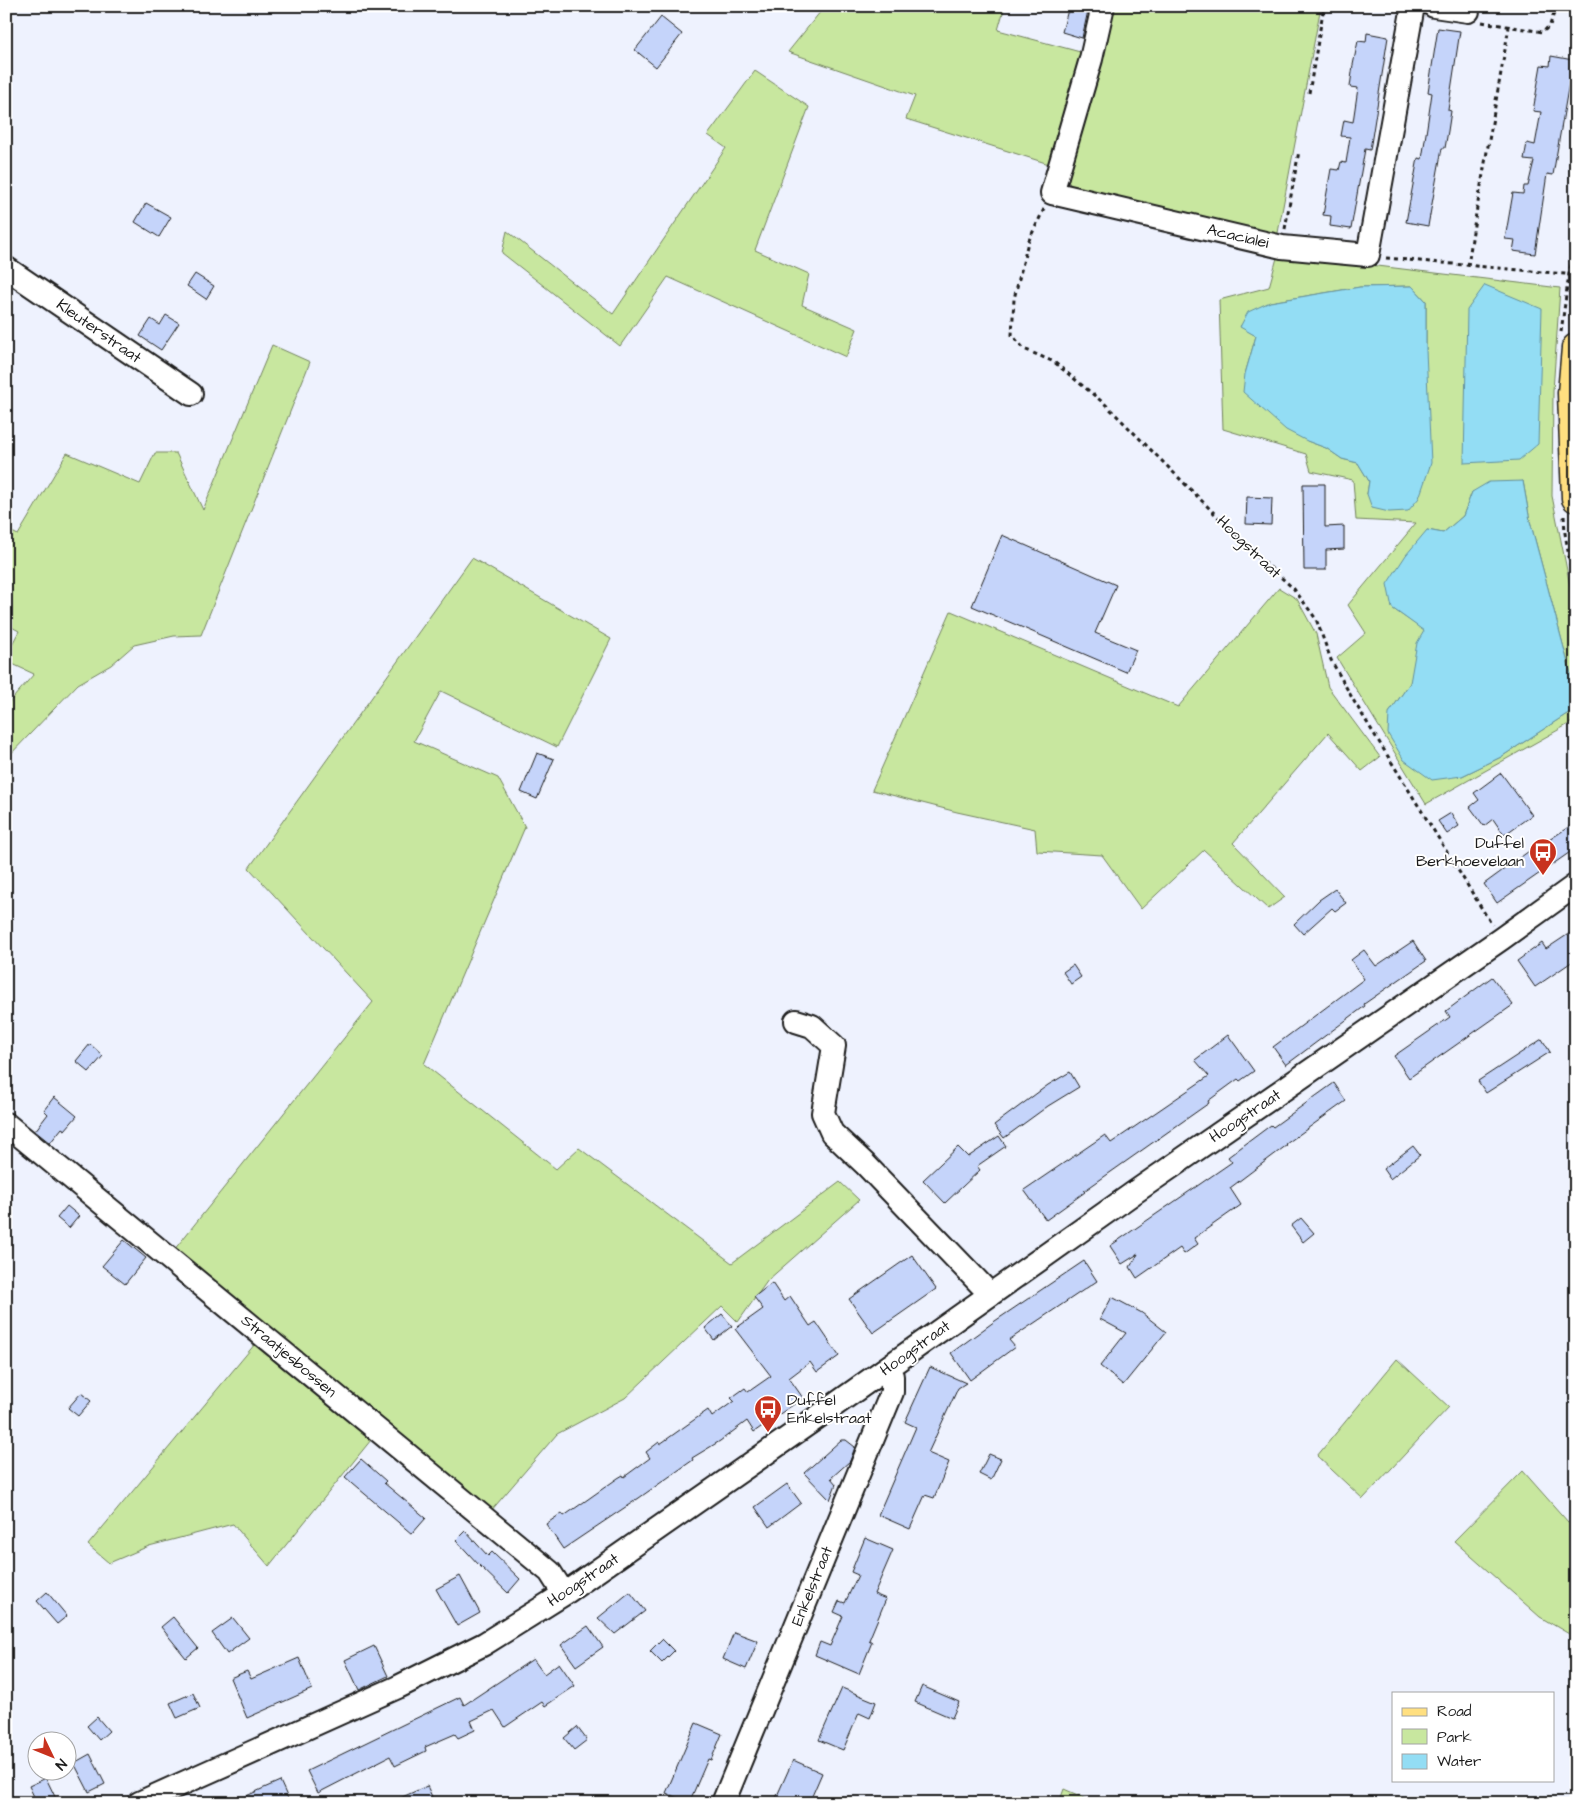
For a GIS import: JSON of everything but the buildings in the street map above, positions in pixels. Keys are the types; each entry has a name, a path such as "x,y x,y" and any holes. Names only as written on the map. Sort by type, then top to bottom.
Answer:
{"main road":[{"path":"1576,348 1572,393 1576,498"}],"street":[{"path":"1052,192 1092,59 1104,6"},
{"path":"1368,255 1413,6"},
{"path":"1434,6 1468,8"},
{"name":"Acacialei","path":"1052,192 1282,247 1368,255"},
{"name":"Kleuterstraat","path":"6,268 191,394"},
{"name":"Hoogstraat","path":"140,1803 398,1687 484,1644 564,1594 1135,1192 1576,885"},
{"path":"796,1021 812,1026 834,1046 823,1113 832,1133 865,1164 990,1294"},
{"name":"Straatjesbossen","path":"6,1124 550,1572 564,1594"},
{"name":"Enkelstraat","path":"723,1803 892,1392 892,1376 887,1368"}],"path":[{"path":"1308,94 1324,6"},
{"path":"1468,8 1482,22 1543,32 1550,24 1555,10 1576,12"},
{"path":"1468,266 1509,27"},
{"path":"1282,247 1299,151"},
{"name":"Hoogstraat","path":"1052,192 1028,242 1014,299 1012,335 1024,349 1054,362 1106,405 1254,553 1294,589 1316,619 1331,660 1355,703 1501,939"},
{"path":"1368,255 1576,275"}],"green space":[{"path":"825,6 1005,6 998,30 1084,53 1049,164 906,119 915,96 788,52"},
{"path":"1109,6 1321,6 1277,238 1075,192 1061,170"},
{"path":"755,71 809,107 755,250 809,274 802,305 857,329 846,357 668,277 620,346 502,253 507,231 613,314 726,148 708,135"},
{"path":"1278,254 1560,288 1553,391 1552,496 1576,615 1576,693 1530,521 1523,481 1472,492 1463,516 1443,533 1427,530 1392,608 1425,631 1410,683 1389,713 1462,776 1501,757 1576,708 1576,720 1426,804 1337,658 1366,633 1348,605 1416,523 1356,520 1353,480 1311,471 1306,454 1223,429 1219,300 1269,287","holes":["1412,286 1426,301 1426,350 1367,494 1369,481 1358,463 1342,459 1326,448 1307,441 1245,374 1256,336 1240,326 1270,302 1360,287"]},
{"path":"272,345 310,362 201,635 174,636 134,645 111,665 78,684 6,759 6,706 34,674 6,661 6,656 19,631 6,624 6,529 18,535 67,453 140,484 155,453 176,453 203,510"},
{"path":"472,558 611,639 557,747 441,691 414,741 498,778 525,827 424,1064 556,1169 579,1148 732,1263 840,1182 859,1200 768,1280 738,1322 722,1306 625,1398 557,1434 490,1512 174,1250 373,1002 249,868"},
{"path":"1279,588 1297,599 1316,634 1328,687 1380,757 1362,771 1328,733 1233,843 1285,897 1268,909 1204,850 1141,909 1102,855 1037,851 1035,829 957,812 872,790 951,611 1178,707"},
{"path":"255,1344 371,1440 269,1566 233,1524 149,1546 109,1563 88,1545"},
{"path":"1397,1359 1449,1407 1363,1499 1317,1456"},
{"path":"1523,1471 1576,1531 1576,1638 1540,1617 1454,1541"},
{"path":"1064,1789 1096,1803 1059,1803"}],"water":[{"path":"1485,285 1542,309 1538,444 1519,460 1464,463 1467,310"},
{"path":"1412,286 1426,301 1426,350 1431,463 1419,498 1408,511 1389,512 1372,508 1367,494 1369,481 1358,463 1342,459 1326,448 1286,430 1243,392 1245,374 1256,336 1240,327 1248,312 1270,302 1360,287"},
{"path":"1523,481 1530,521 1576,693 1576,708 1501,757 1462,776 1432,780 1404,760 1388,734 1389,713 1410,683 1417,643 1424,631 1392,608 1387,584 1406,555 1427,530 1443,533 1463,516 1472,492 1489,482"}],"place":[{"name":"Duffel Berkhoevelaan","path":"1543,876"},
{"name":"Duffel Enkelstraat","path":"768,1433"}]}
